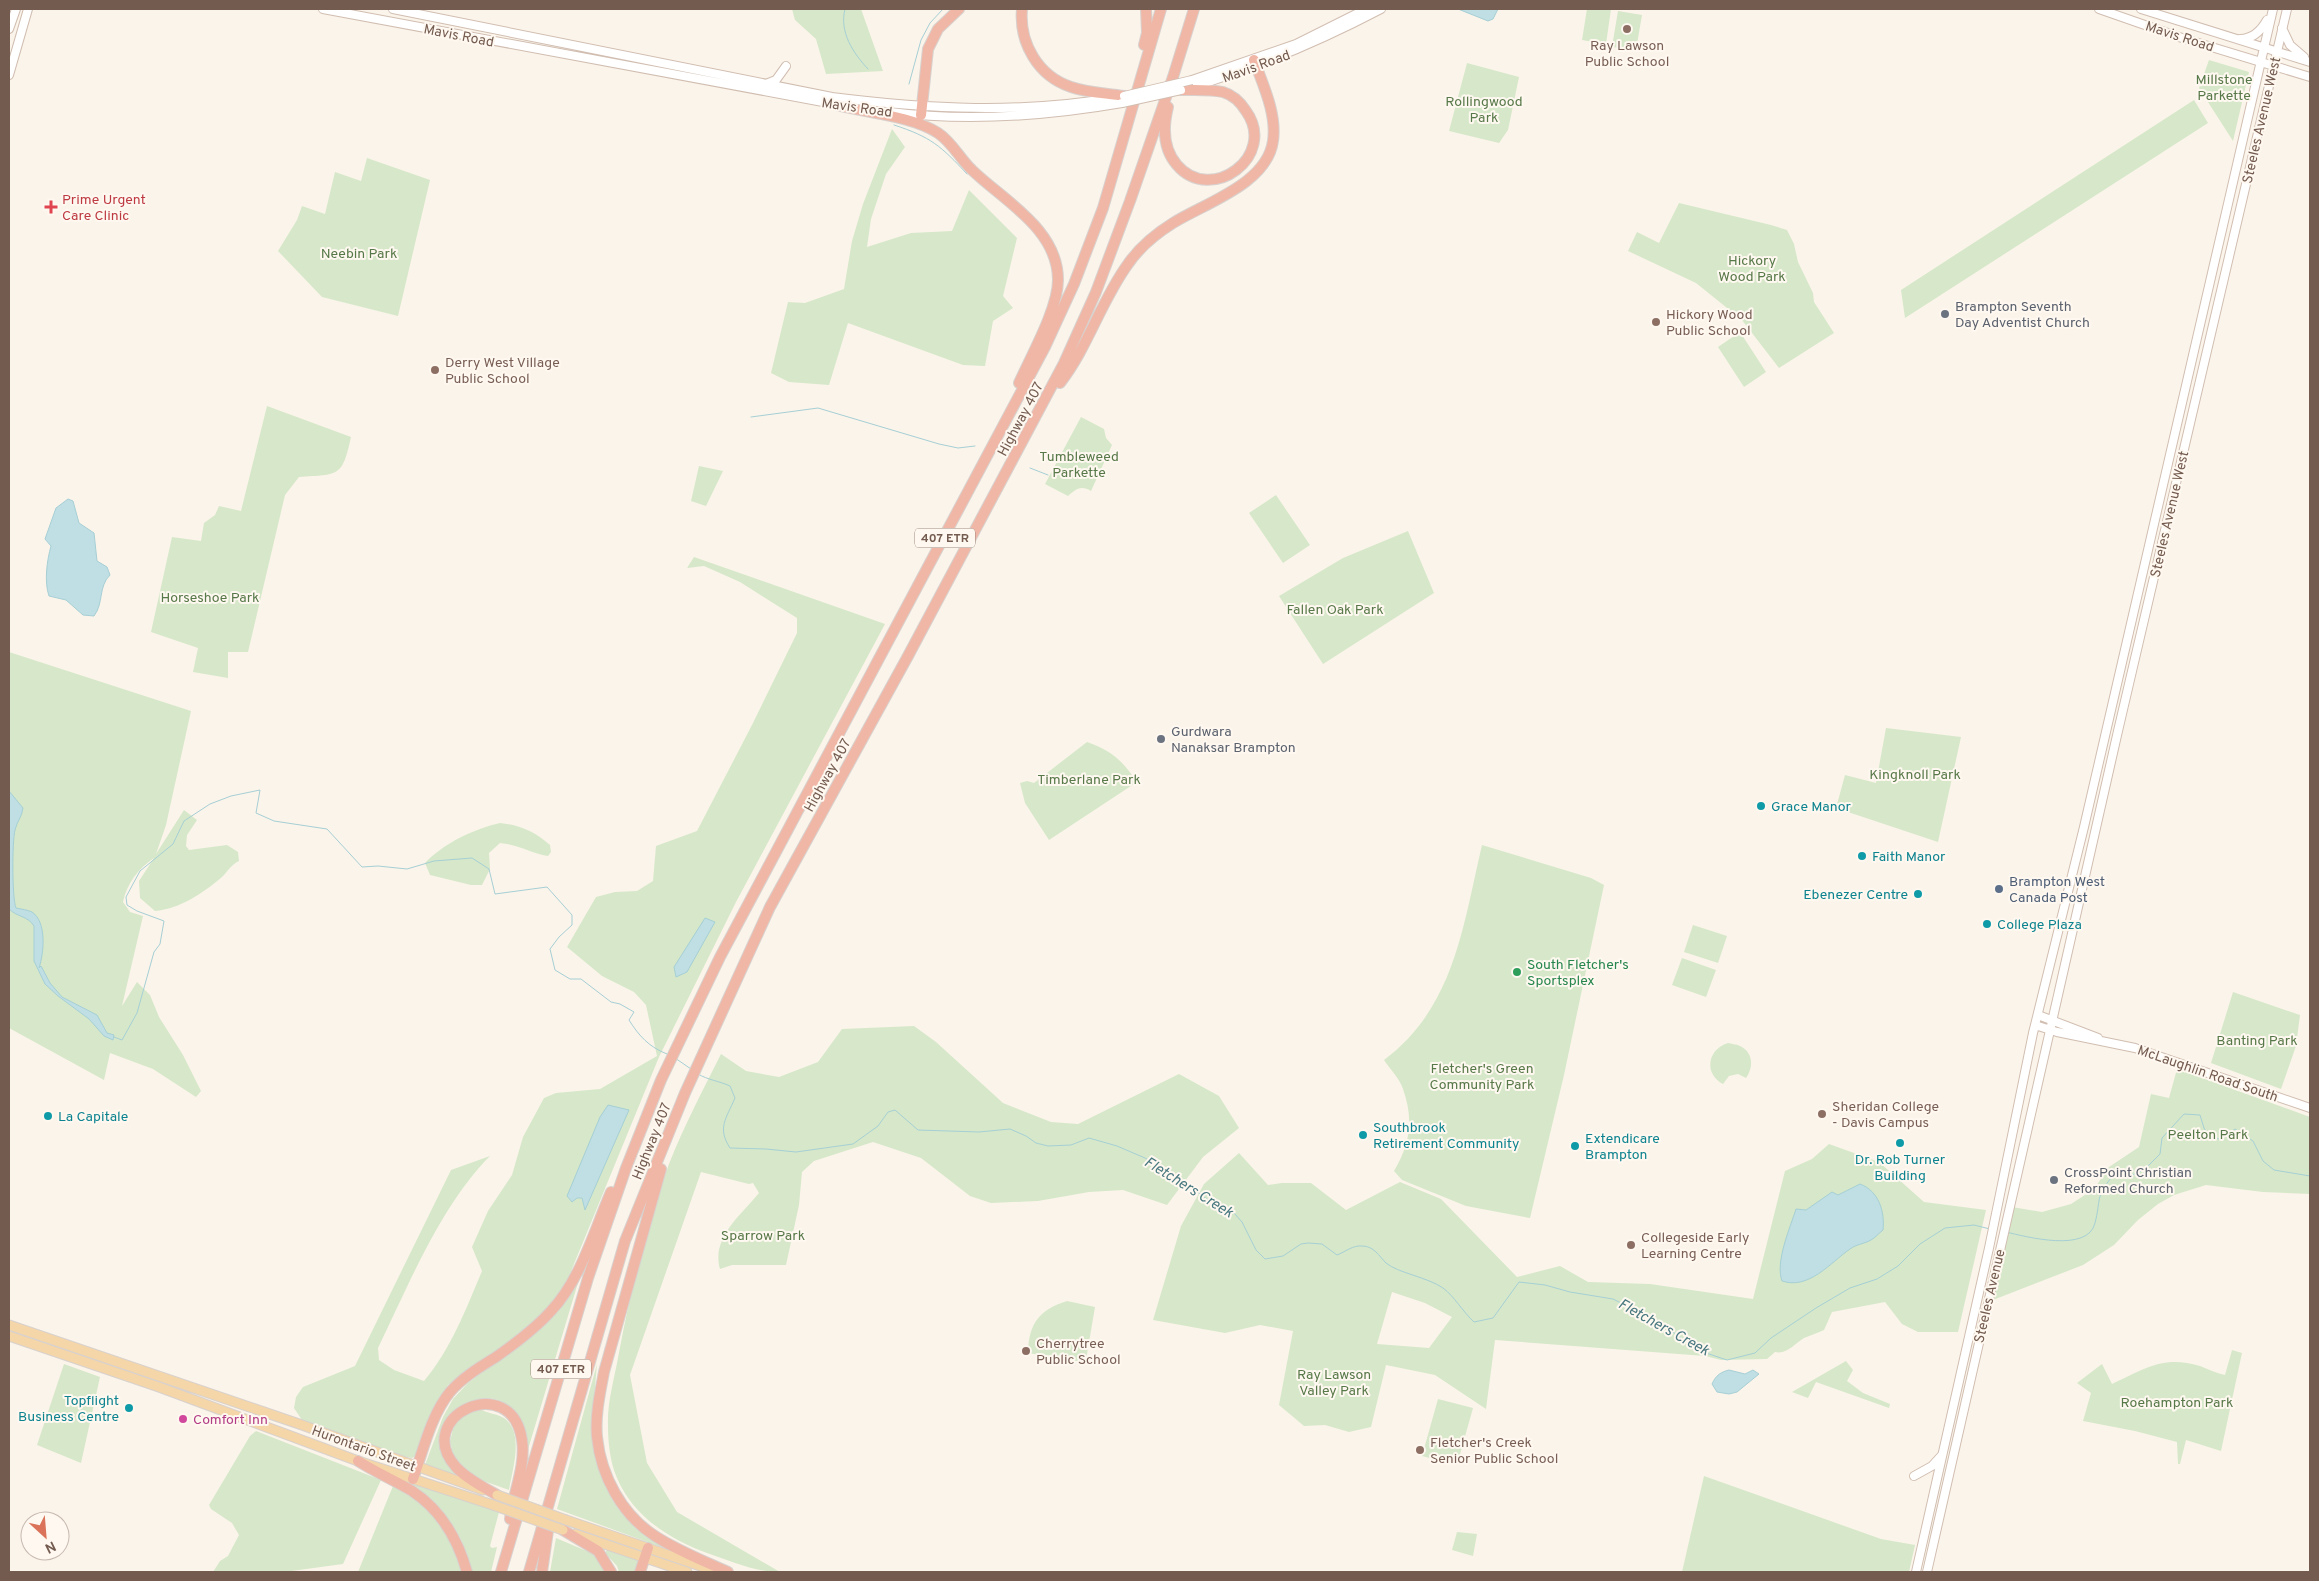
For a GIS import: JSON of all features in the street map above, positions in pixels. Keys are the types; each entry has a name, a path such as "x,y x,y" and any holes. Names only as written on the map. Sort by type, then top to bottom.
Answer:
{"highway":[{"path":"921,110 926,57 932,39 946,19 959,9"},
{"path":"1022,9 1021,24 1028,48 1041,68 1050,76 1073,88 1123,99"},
{"path":"1139,85 1139,69 1147,32 1146,9"},
{"name":"Highway 407","path":"501,1572 588,1278 626,1168 661,1080 720,957 1045,347 1074,284 1103,208 1161,9"},
{"name":"Highway 407","path":"529,1572 625,1242 685,1093 770,908 1045,401 1096,292 1173,77 1194,9"},
{"path":"1045,401 1072,367 1128,263 1152,239 1171,224 1236,189 1252,177 1264,162 1271,150 1273,132 1271,110 1256,64"},
{"path":"1173,77 1174,87 1164,127 1167,147 1172,158 1178,166 1191,175 1203,179 1216,179 1230,175 1250,155 1254,144 1255,131 1251,117 1241,104 1226,93 1207,90 1181,90"},
{"path":"832,102 907,121 940,134 970,168 1021,212 1046,240 1055,261 1058,280 1053,305 1009,406 1004,426"},
{"path":"664,1149 662,1164 604,1372 598,1406 597,1435 602,1461 614,1492 635,1521 656,1536 728,1572"},
{"path":"413,1479 438,1412 451,1391 472,1372 538,1324 553,1309 567,1290 617,1178 626,1168"},
{"path":"495,1500 456,1468 451,1461 446,1446 447,1429 451,1421 457,1414 474,1405 490,1404 505,1410 515,1421 522,1439 522,1460 510,1518 510,1539"},
{"path":"358,1460 381,1476 413,1492 437,1513 457,1541 467,1572"},
{"path":"542,1572 544,1551 553,1507 551,1497"},
{"path":"563,1530 598,1551 611,1572"},
{"path":"640,1572 647,1553"}],"main road":[{"path":"9,29 16,9"},
{"path":"9,75 28,9"},
{"name":"Mavis Road","path":"323,9 832,102 977,116 1089,109 1256,64 1366,9"},
{"name":"Mavis Road","path":"393,9 765,84 832,102"},
{"name":"Mavis Road","path":"1123,99 1181,90 1256,64 1324,39 1382,9"},
{"name":"Mavis Road","path":"2099,9 2182,38 2310,77"},
{"name":"Mavis Road","path":"2141,9 2310,61"},
{"path":"2233,38 2247,39 2258,33 2263,28 2273,9"},
{"name":"Steeles Avenue West","path":"2038,1015 2071,881 2273,9"},
{"name":"Steeles Avenue West","path":"2052,1020 2287,9"},
{"path":"2282,28 2288,42 2296,52 2310,61"},
{"path":"765,84 776,80 786,66"},
{"path":"2071,881 2076,887 2078,903"},
{"name":"McLaughlin Road South","path":"2038,1015 2105,1041 2203,1070 2310,1108"},
{"name":"Steeles Avenue","path":"1916,1572 1989,1248 2038,1015"},
{"name":"Steeles Avenue","path":"1927,1572 2052,1020"},
{"name":"McLaughlin Road South","path":"2035,1025 2050,1030 2105,1041"},
{"path":"2013,1132 2020,1134 2023,1146"},
{"path":"2006,1164 2015,1181"},
{"path":"2003,1180 2011,1197"},
{"name":"Hurontario Street","path":"9,1325 302,1425 417,1467 563,1530 719,1572"},
{"name":"Hurontario Street","path":"9,1336 159,1387 413,1479 566,1520 647,1553 687,1572"},
{"path":"1914,1476 1932,1466 1942,1455"}],"green space":[{"path":"792,9 861,9 883,71 826,74 816,39 795,20"},
{"path":"1587,9 1611,9 1606,44 1582,40"},
{"path":"1618,11 1642,15 1636,50 1612,47"},
{"name":"Millstone Parkette","path":"2209,60 2249,72 2233,141 2199,88"},
{"name":"Rollingwood Park","path":"1467,63 1519,77 1508,130 1499,143 1449,131"},
{"path":"2194,100 2208,123 1905,318 1901,290"},
{"path":"892,129 905,147 886,174 871,219 867,247 911,233 952,231 969,190 1017,238 1003,296 1013,308 993,321 985,366 963,365 848,323 829,385 789,382 771,373 788,302 805,303 844,289 852,241 863,204"},
{"name":"Neebin Park","path":"367,158 430,180 398,316 322,297 278,251 297,220 302,206 325,214 335,172 361,181"},
{"name":"Hickory Wood Park","path":"1679,203 1787,230 1794,244 1798,262 1813,293 1814,302 1834,333 1779,368 1742,320 1696,283 1628,251 1637,232 1659,243"},
{"path":"1740,332 1766,372 1744,387 1718,347"},
{"name":"Horseshoe Park","path":"267,406 351,437 348,450 345,460 337,471 331,474 299,477 285,495 248,652 228,652 228,678 193,672 198,648 151,632 172,537 201,541 204,523 215,515 219,506 241,511"},
{"name":"Tumbleweed Parkette","path":"1081,417 1104,429 1106,438 1112,445 1091,491 1084,488 1079,489 1068,496 1045,484"},
{"path":"699,466 723,471 706,506 691,501"},
{"path":"1276,495 1310,545 1283,563 1249,513"},
{"name":"Fallen Oak Park","path":"1408,531 1434,593 1323,664 1279,596 1343,558"},
{"path":"694,557 885,624 736,902 659,1057 567,1281 549,1308 509,1343 467,1369 448,1385 435,1405 417,1455 412,1458 389,1453 302,1420 294,1408 296,1397 303,1387 355,1366 451,1170 490,1156 472,1176 441,1222 378,1348 379,1360 394,1370 424,1381 434,1369 450,1342 470,1300 482,1271 472,1247 488,1211 512,1175 523,1137 544,1098 556,1093 600,1089 657,1056 646,1005 634,992 602,976 567,947 596,897 615,892 637,891 653,881 656,846 697,831 797,633 797,618 740,582 704,566 687,568"},
{"path":"9,652 191,711 166,825 156,854 184,810 197,820 187,835 186,846 189,850 227,845 238,852 239,861 215,883 191,899 164,910 155,911 140,898 139,881 154,858 138,872 127,889 123,902 130,912 143,916 122,1006 137,982 150,995 159,1017 183,1055 201,1091 196,1097 153,1069 110,1053 104,1080 9,1028"},
{"name":"Kingknoll Park","path":"1886,728 1961,737 1938,842 1836,808 1845,775 1876,783"},
{"name":"Timberlane Park","path":"1087,742 1116,757 1137,782 1049,840 1025,803 1020,783 1027,781 1034,783"},
{"path":"500,823 521,827 539,836 550,845 551,852 548,856 500,843 489,853 490,869 482,885 471,885 430,875 425,863 441,849 470,833"},
{"name":"Fletcher's Green Community Park","path":"1482,845 1591,878 1604,885 1564,1075 1530,1218 1466,1206 1402,1180 1394,1171 1407,1141 1409,1121 1402,1085 1384,1060 1408,1039 1427,1015 1441,990 1461,934"},
{"path":"1693,925 1727,936 1718,963 1684,952"},
{"path":"1682,958 1716,970 1706,997 1672,985"},
{"name":"Banting Park","path":"2233,992 2300,1015 2296,1046 2281,1089 2211,1063"},
{"name":"Sparrow Park","path":"914,1026 936,1042 1003,1103 1051,1122 1078,1124 1179,1074 1219,1096 1239,1128 1203,1157 1167,1205 1123,1190 1089,1192 1038,1201 991,1203 970,1196 921,1158 873,1142 814,1161 802,1172 799,1205 786,1265 732,1265 720,1269 718,1258 724,1237 736,1219 759,1193 753,1183 749,1184 701,1172 630,1375 647,1463 677,1512 780,1572 770,1572 734,1563 679,1541 642,1515 624,1492 617,1478 610,1452 608,1417 611,1392 633,1284 653,1211 675,1150 721,1054 746,1071 779,1077 818,1062 842,1029"},
{"path":"1728,1043 1738,1045 1748,1052 1751,1065 1746,1078 1738,1074 1729,1076 1723,1084 1713,1074 1710,1062 1716,1050"},
{"name":"Peelton Park","path":"2177,1069 2310,1117 2310,1194 2263,1192 2206,1185 2174,1195 2158,1204 2138,1220 2114,1245 2083,1265 1993,1300 2012,1207 2042,1212 2071,1204 2094,1189 2109,1167 2139,1147 2151,1094 2169,1098"},
{"name":"Ray Lawson Valley Park","path":"1829,1144 1879,1162 1924,1202 1986,1210 1958,1332 1918,1332 1902,1324 1885,1302 1832,1312 1824,1330 1804,1338 1783,1352 1775,1352 1767,1359 1721,1360 1705,1356 1495,1340 1486,1409 1435,1375 1386,1365 1371,1427 1349,1432 1325,1425 1304,1426 1279,1405 1293,1331 1260,1325 1225,1333 1153,1320 1181,1226 1204,1184 1239,1153 1268,1185 1311,1183 1346,1210 1400,1182 1441,1199 1517,1277 1560,1266 1588,1282 1650,1284 1753,1299 1785,1171 1812,1159","holes":["1392,1292 1425,1303 1452,1317 1429,1348 1377,1344"]},
{"path":"580,1276 526,1456 519,1426 513,1411 504,1403 495,1399 485,1398 475,1400 456,1411 443,1428 457,1472 455,1475 425,1465 443,1417 453,1399 468,1383 493,1364"},
{"path":"1067,1301 1095,1307 1086,1360 1083,1362 1028,1353 1031,1333 1037,1319 1049,1309"},
{"name":"Roehampton Park","path":"2232,1350 2242,1353 2221,1451 2186,1440 2180,1464 2178,1464 2177,1442 2135,1431 2083,1421 2091,1393 2077,1383 2102,1364 2112,1384 2154,1365 2175,1362 2200,1366 2225,1375"},
{"path":"1846,1361 1853,1370 1847,1381 1863,1393 1890,1404 1889,1408 1816,1382 1808,1398 1792,1392"},
{"path":"64,1364 100,1377 81,1463 37,1445"},
{"path":"597,1364 594,1427 600,1469 606,1488 617,1506 631,1523 683,1555 557,1509"},
{"path":"1438,1399 1473,1408 1457,1465 1422,1456"},
{"path":"479,1408 504,1418 514,1433 516,1452 509,1490 475,1478 454,1459 450,1441 454,1426 458,1419"},
{"path":"256,1431 381,1480 343,1564 284,1572 213,1572 220,1561 228,1556 239,1535 232,1523 211,1509 209,1505 250,1436"},
{"path":"1704,1476 1881,1539 1915,1545 1909,1572 1682,1572"},
{"path":"397,1477 499,1512 490,1546 492,1548 497,1547 491,1572 471,1572 467,1555 454,1527 424,1496"},
{"path":"393,1486 426,1506 452,1540 462,1572 358,1572"},
{"path":"1457,1532 1477,1534 1473,1556 1452,1550"},
{"path":"556,1538 596,1555 607,1572 550,1572"},
{"path":"607,1550 639,1561 636,1572 619,1572 617,1566 605,1553"}],"water":[{"path":"1458,9 1498,9 1493,19 1488,21"},
{"path":"68,499 73,501 79,523 94,533 97,561 107,567 110,575 104,585 99,606 94,616 83,615 66,600 49,596 47,590 48,558 51,546 45,539 56,508"},
{"path":"9,791 23,808 14,836 13,870 16,908 32,912 40,923 43,946 39,968 41,966 50,983 62,997 97,1015 107,1033 114,1035 113,1040 104,1036 89,1019 45,984 34,961 34,926 29,920 9,909"},
{"path":"705,918 715,922 687,972 676,977 674,967"},
{"path":"608,1105 629,1110 585,1210 582,1198 577,1198 572,1202 567,1196 600,1117"},
{"path":"1860,1184 1872,1192 1882,1209 1883,1230 1871,1240 1850,1249 1810,1279 1792,1283 1782,1281 1780,1264 1796,1209 1806,1210 1832,1192 1838,1195"},
{"path":"1729,1370 1745,1374 1753,1370 1759,1374 1737,1392 1729,1394 1717,1392 1712,1384 1715,1378"}],"waterway":[{"path":"845,9 844,26 849,42 857,56 868,69"},
{"path":"909,84 921,40 930,23 943,9"},
{"path":"894,125 935,143 967,174"},
{"path":"751,417 818,408 939,444 958,448 975,446"},
{"path":"1030,468 1048,475"},
{"name":"Fletchers Creek","path":"114,1037 122,1040 137,1013 154,952 160,944 164,921 137,911 127,905 126,897 140,871 173,844 184,821 210,804 231,796 260,790 256,813 274,821 327,829 362,867 378,866 407,869 434,861 472,858 489,869 495,894 547,887 572,915 572,925 550,949 555,970 570,979 581,979 611,1002 620,1004 634,1012 629,1020 637,1031 650,1044 667,1054"},
{"name":"Fletchers Creek","path":"675,1058 691,1069"},
{"name":"Fletchers Creek","path":"698,1074 730,1086 735,1098 723,1129 730,1148 796,1152 853,1144 878,1126 888,1112 895,1110 918,1130 979,1132 1010,1129 1036,1143 1048,1146 1071,1145 1089,1138 1117,1146 1145,1158 1180,1179 1219,1208 1234,1213 1242,1222 1256,1250 1265,1259 1283,1256 1301,1244 1308,1243 1322,1244 1337,1255 1355,1247 1366,1246 1391,1266 1443,1288 1474,1322 1493,1318 1519,1282 1545,1285 1570,1292 1613,1299 1657,1321 1700,1351 1727,1360 1755,1353 1771,1338 1816,1308 1850,1288 1877,1279 1898,1266 1920,1244 1945,1228 1974,1225 1990,1229"},
{"name":"Fletchers Creek","path":"2006,1232 2056,1241 2081,1238 2090,1232 2095,1223 2099,1199 2103,1189 2112,1177 2130,1176 2145,1169 2160,1154 2162,1138 2184,1114 2200,1115 2204,1128 2210,1138 2221,1139 2235,1129 2253,1141 2263,1161 2274,1170 2310,1176"}],"place":[{"name":"Ray Lawson Public School","path":"1627,29"},
{"name":"Prime Urgent Care Clinic","path":"51,207"},
{"name":"Brampton Seventh Day Adventist Church","path":"1945,314"},
{"name":"Hickory Wood Public School","path":"1656,322"},
{"name":"Derry West Village Public School","path":"435,370"},
{"name":"Gurdwara Nanaksar Brampton","path":"1161,739"},
{"name":"Grace Manor","path":"1761,806"},
{"name":"Faith Manor","path":"1862,856"},
{"name":"Brampton West Canada Post","path":"1999,889"},
{"name":"Ebenezer Centre","path":"1918,894"},
{"name":"College Plaza","path":"1987,924"},
{"name":"South Fletcher's Sportsplex","path":"1517,972"},
{"name":"Sheridan College - Davis Campus","path":"1822,1114"},
{"name":"La Capitale","path":"48,1116"},
{"name":"Southbrook Retirement Community","path":"1363,1135"},
{"name":"Dr. Rob Turner Building","path":"1900,1143"},
{"name":"Extendicare Brampton","path":"1575,1146"},
{"name":"CrossPoint Christian Reformed Church","path":"2054,1180"},
{"name":"Collegeside Early Learning Centre","path":"1631,1245"},
{"name":"Cherrytree Public School","path":"1026,1351"},
{"name":"Topflight Business Centre","path":"129,1408"},
{"name":"Comfort Inn","path":"183,1419"},
{"name":"Fletcher's Creek Senior Public School","path":"1420,1450"}]}
